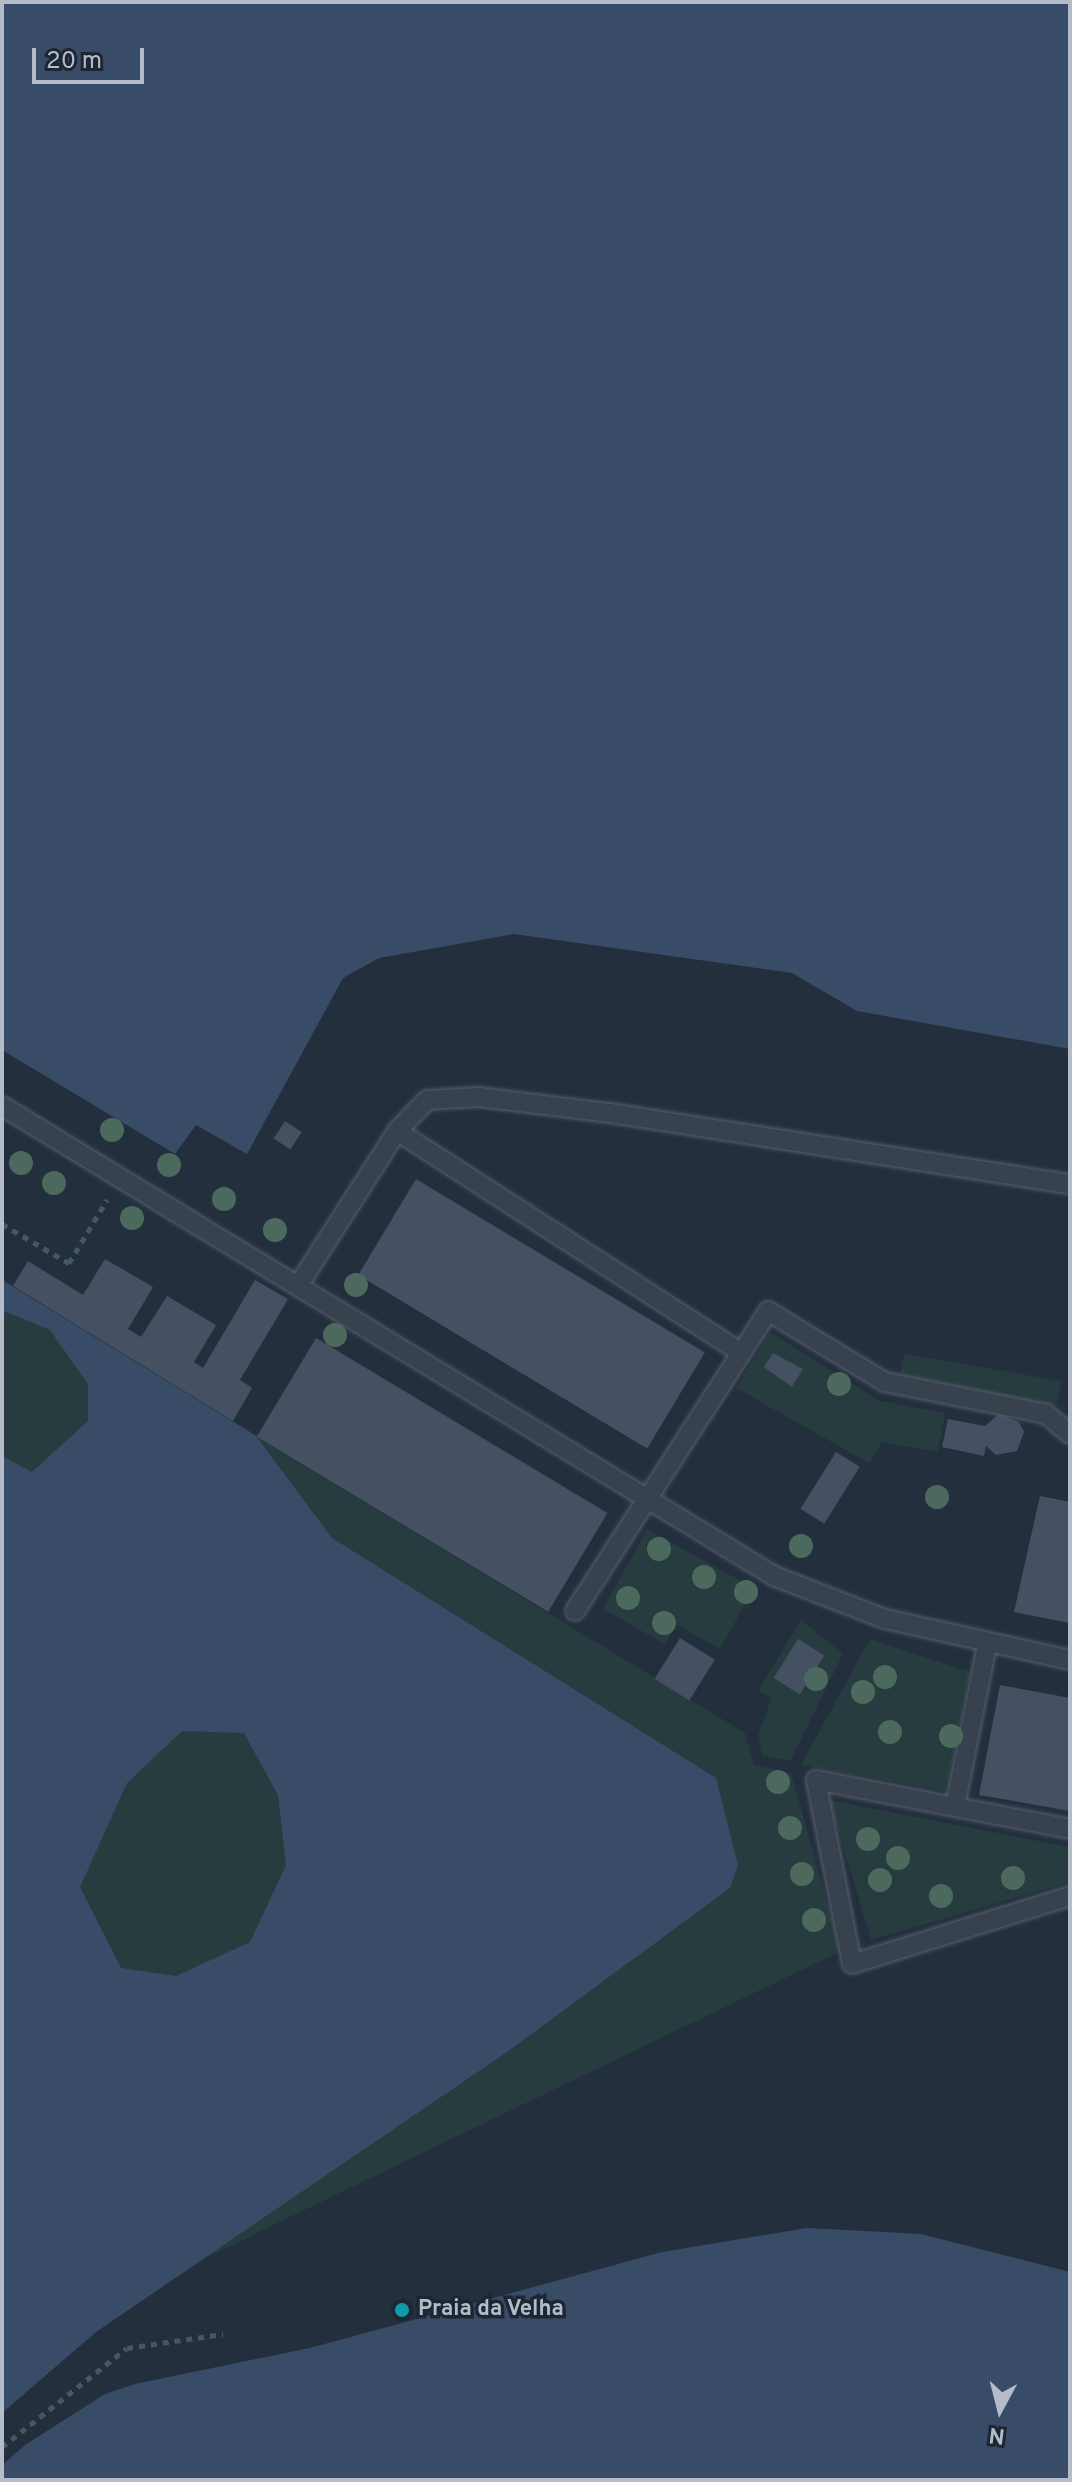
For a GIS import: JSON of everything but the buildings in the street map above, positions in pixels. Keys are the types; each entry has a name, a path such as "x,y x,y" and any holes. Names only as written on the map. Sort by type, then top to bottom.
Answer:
{"lane":[{"path":"298,1286 397,1131 427,1100 479,1097 1070,1184"},
{"path":"2,1106 774,1576 885,1619 987,1645 1070,1660"},
{"path":"397,1131 741,1353"},
{"path":"575,1611 768,1311 885,1382 1046,1414 1070,1434"},
{"path":"955,1807 987,1645"},
{"path":"1070,1829 816,1780 852,1964 1070,1896"}],"path":[{"path":"2,1224 69,1263 121,1178"},
{"path":"2,2447 127,2348 223,2334"}],"green space":[{"path":"2,1280 745,1733 754,1765 791,1773 841,1951 205,2258 96,2332 2,2413"},
{"path":"770,1332 880,1401 945,1413 938,1452 882,1442 869,1463 736,1388"},
{"path":"904,1354 1062,1381 1056,1406 900,1375"},
{"path":"647,1529 754,1588 720,1649 676,1624 665,1644 603,1609"},
{"path":"801,1620 843,1654 790,1761 763,1756 758,1734 772,1698 758,1691"},
{"path":"870,1639 970,1672 946,1791 801,1765"},
{"path":"829,1800 1070,1847 1070,1882 871,1940"}],"water":[{"path":"2,2 1070,2 1070,1049 857,1011 792,973 514,934 379,958 343,978 247,1154 196,1125 175,1154 2,1050"},
{"path":"2,1280 256,1436 332,1538 716,1778 738,1865 730,1888 507,2052 96,2332 2,2413 2,1456 32,1472 88,1421 88,1384 50,1330 2,1310","holes":["182,1731 244,1733 278,1795 286,1865 250,1942 176,1976 121,1968 80,1887 127,1783"]},
{"path":"807,2228 921,2234 1070,2272 1070,2480 2,2480 2,2465 25,2445 105,2394 135,2384 310,2348 662,2252"}],"place":[{"name":"Praia da Velha","path":"402,2310"}]}
